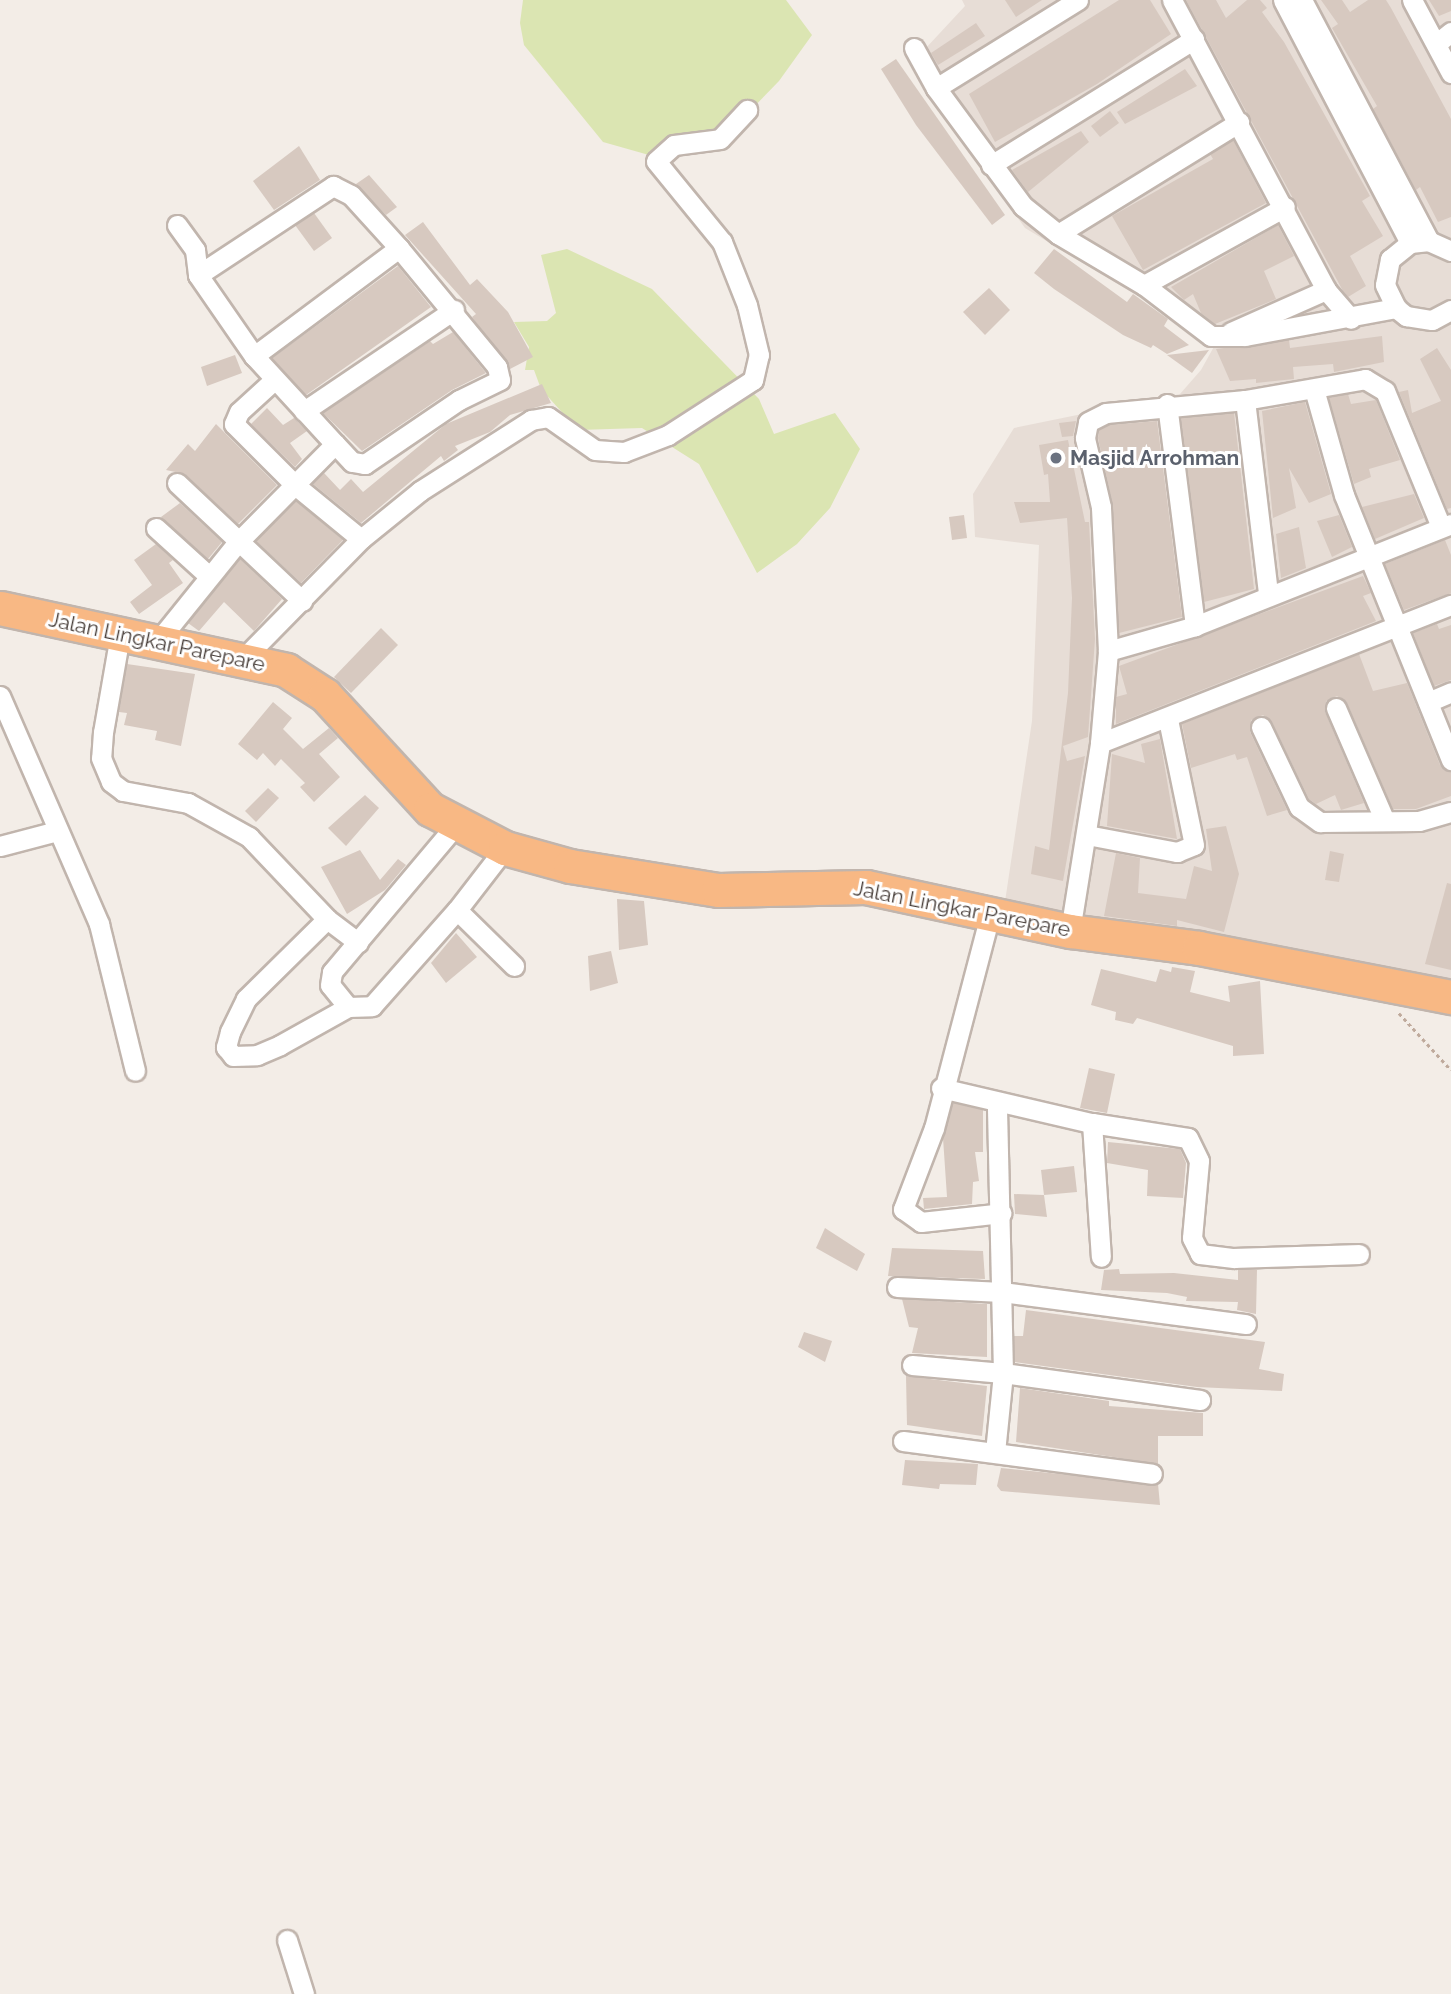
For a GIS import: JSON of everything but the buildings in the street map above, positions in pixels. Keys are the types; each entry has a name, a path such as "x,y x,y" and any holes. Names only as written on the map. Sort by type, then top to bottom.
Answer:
{"highway":[{"name":"Jalan Lingkar Parepare","path":"0,608 120,635 244,658 286,670 326,695 413,792 455,826 505,848 570,866 718,890 847,886 990,911 1070,931 1199,948 1451,997"}],"street":[{"path":"936,89 1078,0"},
{"path":"1172,0 1285,207 1326,289 1351,319"},
{"path":"1283,0 1420,242 1451,251"},
{"path":"1302,0 1420,242"},
{"path":"1412,0 1443,38 1451,73"},
{"path":"991,165 1194,39"},
{"path":"915,48 936,89 1023,206 1058,234 1144,285 1179,314 1218,337 1351,319 1396,308"},
{"path":"244,658 361,539 420,491 531,420 548,417 595,450 624,452 668,435 753,380 759,355 747,305 722,242 656,161 674,145 720,139 747,110"},
{"path":"1058,234 1239,122"},
{"path":"177,225 195,250 198,275 254,356 352,462 365,464 459,400 497,384 497,367 454,310 351,195 333,186 198,275"},
{"path":"1144,285 1285,207"},
{"path":"1420,242 1390,259 1385,271 1385,285 1396,308 1419,320 1432,320 1451,310"},
{"path":"254,356 400,248"},
{"path":"1218,337 1326,289"},
{"path":"304,411 454,310"},
{"path":"1070,931 1100,743 1108,651 1101,507 1086,426 1098,415 1167,404 1245,400 1365,379 1385,391 1446,525 1268,594 1195,626 1108,651"},
{"path":"274,380 239,412 234,424 295,485 361,539"},
{"path":"1314,389 1344,495 1451,760"},
{"path":"1245,400 1268,594"},
{"path":"1167,404 1195,626"},
{"path":"158,641 238,542 335,444"},
{"path":"177,483 302,601"},
{"path":"156,528 209,576"},
{"path":"1100,743 1168,719 1451,605"},
{"path":"120,635 101,758 111,782 123,790 188,803 249,837 270,854 327,919 358,942"},
{"path":"1428,702 1451,692"},
{"path":"0,695 5,727 99,923 135,1071"},
{"path":"1335,708 1385,821"},
{"path":"1087,835 1177,852 1194,845 1168,719"},
{"path":"1261,727 1280,774 1307,816 1320,822 1419,821 1451,812"},
{"path":"348,1007 334,993 330,978 455,826"},
{"path":"0,846 57,831"},
{"path":"327,919 268,972 246,999 226,1046 233,1056 257,1055 348,1007 372,1006 457,910 505,848"},
{"path":"457,910 514,966"},
{"path":"990,911 941,1088 934,1128 903,1209 921,1222 1002,1213"},
{"path":"941,1088 1092,1123 1177,1135 1194,1141 1199,1161 1192,1238 1200,1254 1234,1258 1359,1254"},
{"path":"995,1452 1003,1373 1002,1213 997,1102"},
{"path":"1092,1123 1101,1257"},
{"path":"897,1287 1002,1292 1246,1324"},
{"path":"912,1365 1003,1373 1200,1400"},
{"path":"904,1441 1152,1474"},
{"path":"287,1940 304,1994"}],"path":[{"path":"1397,1011 1451,1070"}],"shaded area":[{"path":"962,0 1451,0 1451,1003 1003,915 1032,721 1039,545 975,537 973,494 1014,428 1180,394 1201,370 1216,343 1025,228 959,137 912,63 965,6"}],"green space":[{"path":"523,0 786,0 812,35 779,81 745,116 656,157 603,142 524,45 520,23"},
{"path":"567,249 652,289 759,399 774,434 835,413 860,449 830,508 797,544 757,573 699,464 642,428 578,430 541,389 534,370 525,370 529,347 514,322 547,321 556,313 541,255"}],"place":[{"name":"Masjid Arrohman","path":"1056,458"}]}
